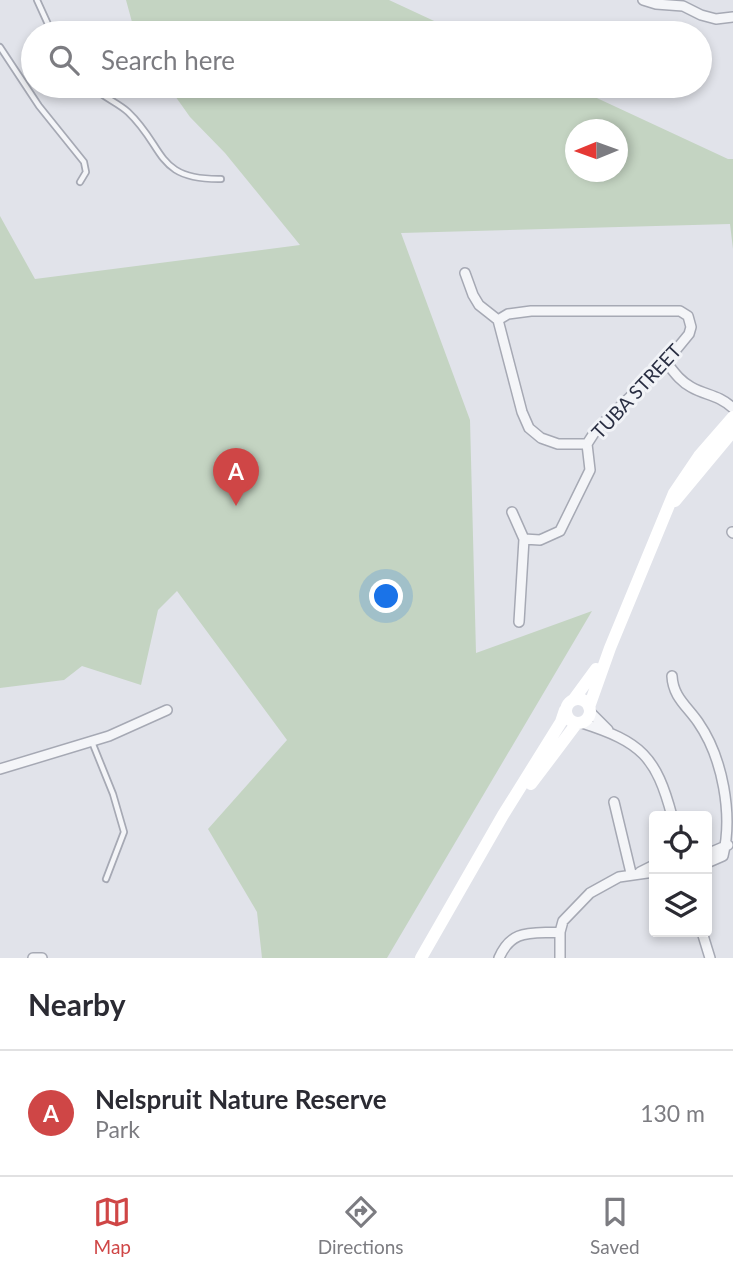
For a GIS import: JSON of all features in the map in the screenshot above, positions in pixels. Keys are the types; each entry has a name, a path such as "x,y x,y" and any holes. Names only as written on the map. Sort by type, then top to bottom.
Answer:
{"main road":[{"path":"497,829 590,709 610,648 681,480 733,418"},
{"path":"670,505 679,498 733,431"},
{"path":"421,958 512,799 561,722 565,710 589,681 610,648"},
{"path":"574,699 583,700 590,709"},
{"path":"565,710 568,719 579,723"}],"street":[{"path":"643,0 683,6 716,19 733,17"},
{"path":"465,273 480,305 498,320"},
{"name":"TUBA STREET","path":"531,311 685,313 690,321 689,334 666,362 596,430 587,444 558,444 541,438 529,428 522,412 498,320 508,314 531,311"},
{"path":"666,362 688,386 714,395 733,408"},
{"path":"524,539 540,540 561,531 590,470 587,444"},
{"path":"512,512 524,539 519,622"},
{"path":"672,676 675,694 700,724 729,780 728,845 720,859 712,861"},
{"path":"590,709 610,732"},
{"path":"0,769 92,741 167,710"},
{"path":"579,723 610,732 637,749 655,766 664,785 671,811"},
{"path":"614,802 635,873"},
{"path":"712,852 728,845"},
{"path":"560,958 559,932 563,921 590,892 607,882 649,866"},
{"path":"635,873 649,872"},
{"path":"499,958 510,939 559,932"},
{"path":"704,937 710,958"},
{"path":"33,958 42,958"}],"lane":[{"path":"37,0 47,21"},
{"path":"0,47 21,79"},
{"path":"34,98 84,162 86,172 79,182"},
{"path":"110,98 126,109 139,123 172,169 204,179 221,179"},
{"path":"92,741 113,794 124,832 106,879"}],"green space":[{"path":"126,0 389,0 434,21 132,21"},
{"path":"177,98 597,98 733,159 733,249 730,224 401,233 470,420 476,653 592,611 387,958 262,958 257,912 208,829 287,740 177,591 158,610 141,685 82,666 64,680 0,688 0,216 35,279 300,245"}],"place":[{"name":"Nelspruit Nature Reserve","path":"236,506"}]}
